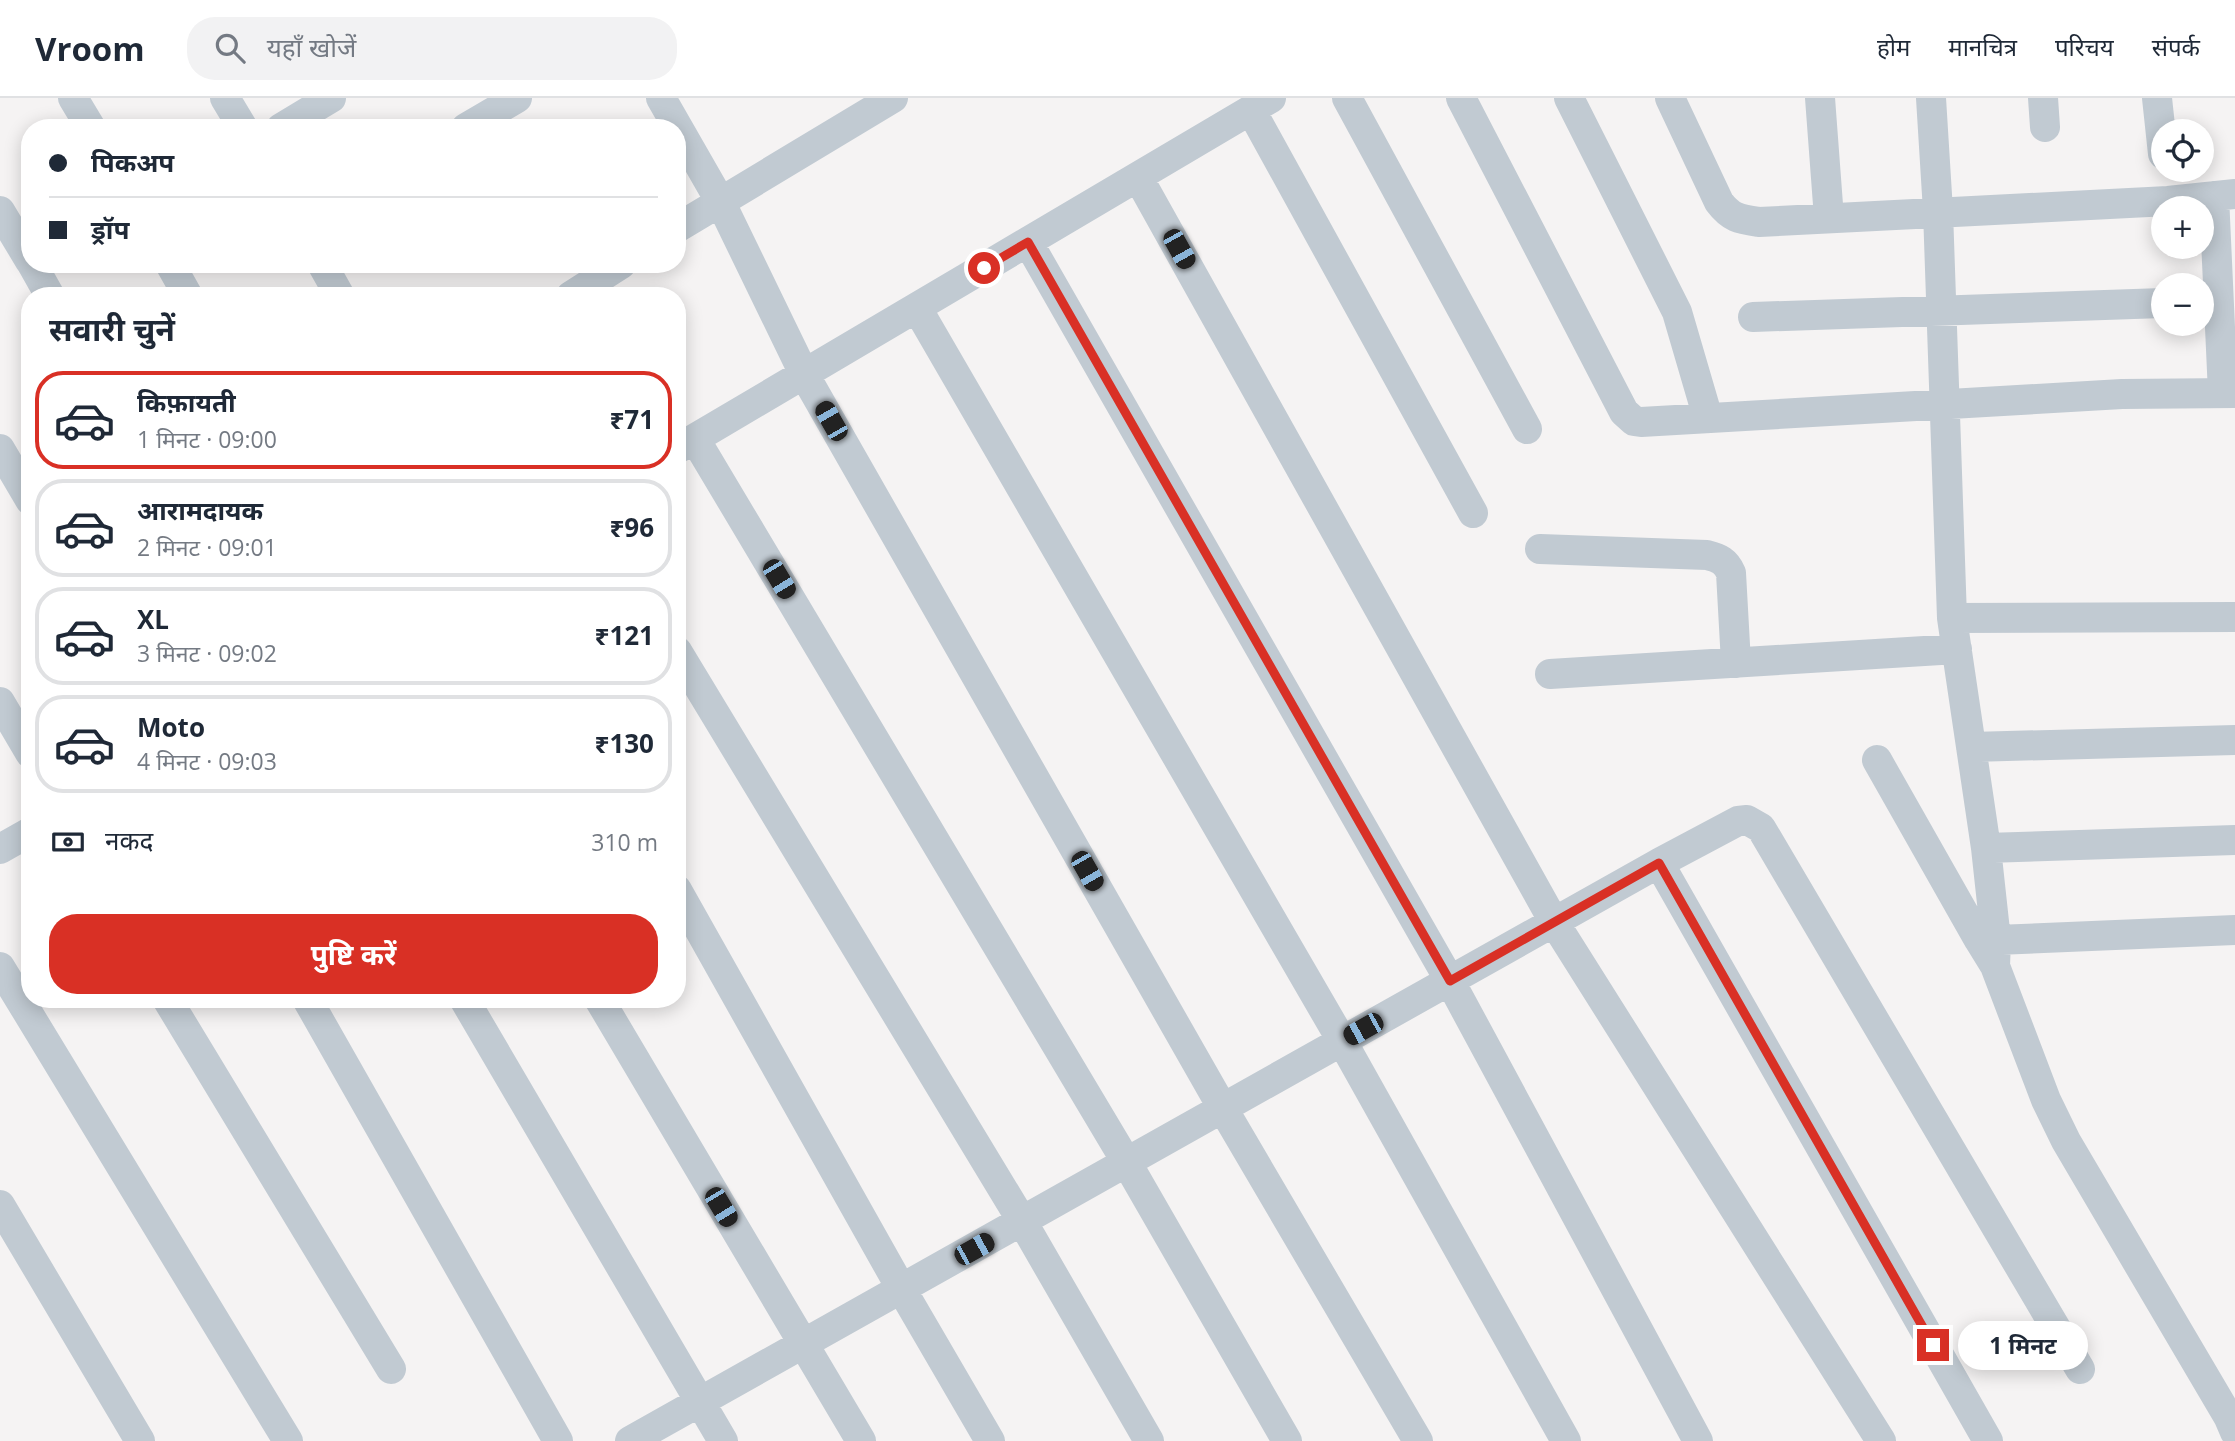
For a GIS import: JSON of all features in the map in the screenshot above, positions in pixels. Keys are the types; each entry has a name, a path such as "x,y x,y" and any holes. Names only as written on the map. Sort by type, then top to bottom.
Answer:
{"street":[{"path":"73,98 86,119"},
{"path":"225,98 238,119"},
{"path":"296,119 331,98"},
{"path":"481,119 517,98"},
{"path":"686,222 893,98"},
{"path":"1347,98 1527,429"},
{"path":"1461,98 1624,412 1634,421 1641,422 2122,394 2229,393 2218,302 2224,195"},
{"path":"1569,98 1676,312 1708,418"},
{"path":"1670,98 1719,202 1728,214 1742,220 1759,222 2151,202"},
{"path":"1819,98 1829,218"},
{"path":"1931,98 1946,405 1952,618 1986,848 1996,953 2046,1100 2066,1141 2235,1432"},
{"path":"2157,98 2159,119"},
{"path":"1287,1441 1127,1163 686,444 1261,104 1473,513"},
{"path":"686,137 804,374 1222,1107 1418,1441"},
{"path":"1138,177 1554,922 1881,1441"},
{"path":"0,211 21,246"},
{"path":"1028,242 1450,981 1698,1441"},
{"path":"585,287 607,273"},
{"path":"1753,317 2151,303"},
{"path":"917,308 1342,1041 1566,1441"},
{"path":"0,449 21,485"},
{"path":"1540,549 1707,555 1719,558 1727,564 1731,573 1736,663"},
{"path":"1952,618 2235,617"},
{"path":"1550,674 1957,649"},
{"path":"686,666 1022,1221 1149,1441"},
{"path":"0,702 21,738"},
{"path":"1971,747 2235,740"},
{"path":"1877,760 1979,940 1996,953 2235,930"},
{"path":"630,1441 1659,863 1738,821 1746,820 1761,828 2080,1369"},
{"path":"0,849 21,837"},
{"path":"1986,848 2235,840"},
{"path":"1659,863 1988,1441"},
{"path":"686,906 990,1441"},
{"path":"0,967 21,1002"},
{"path":"25,1008 288,1441"},
{"path":"172,1008 391,1370"},
{"path":"312,1008 558,1441"},
{"path":"469,1008 723,1441"},
{"path":"604,1008 860,1441"},
{"path":"0,1205 140,1441"}],"route":[{"path":"984,268 1028,242 1450,981 1659,863 1933,1345"}]}
